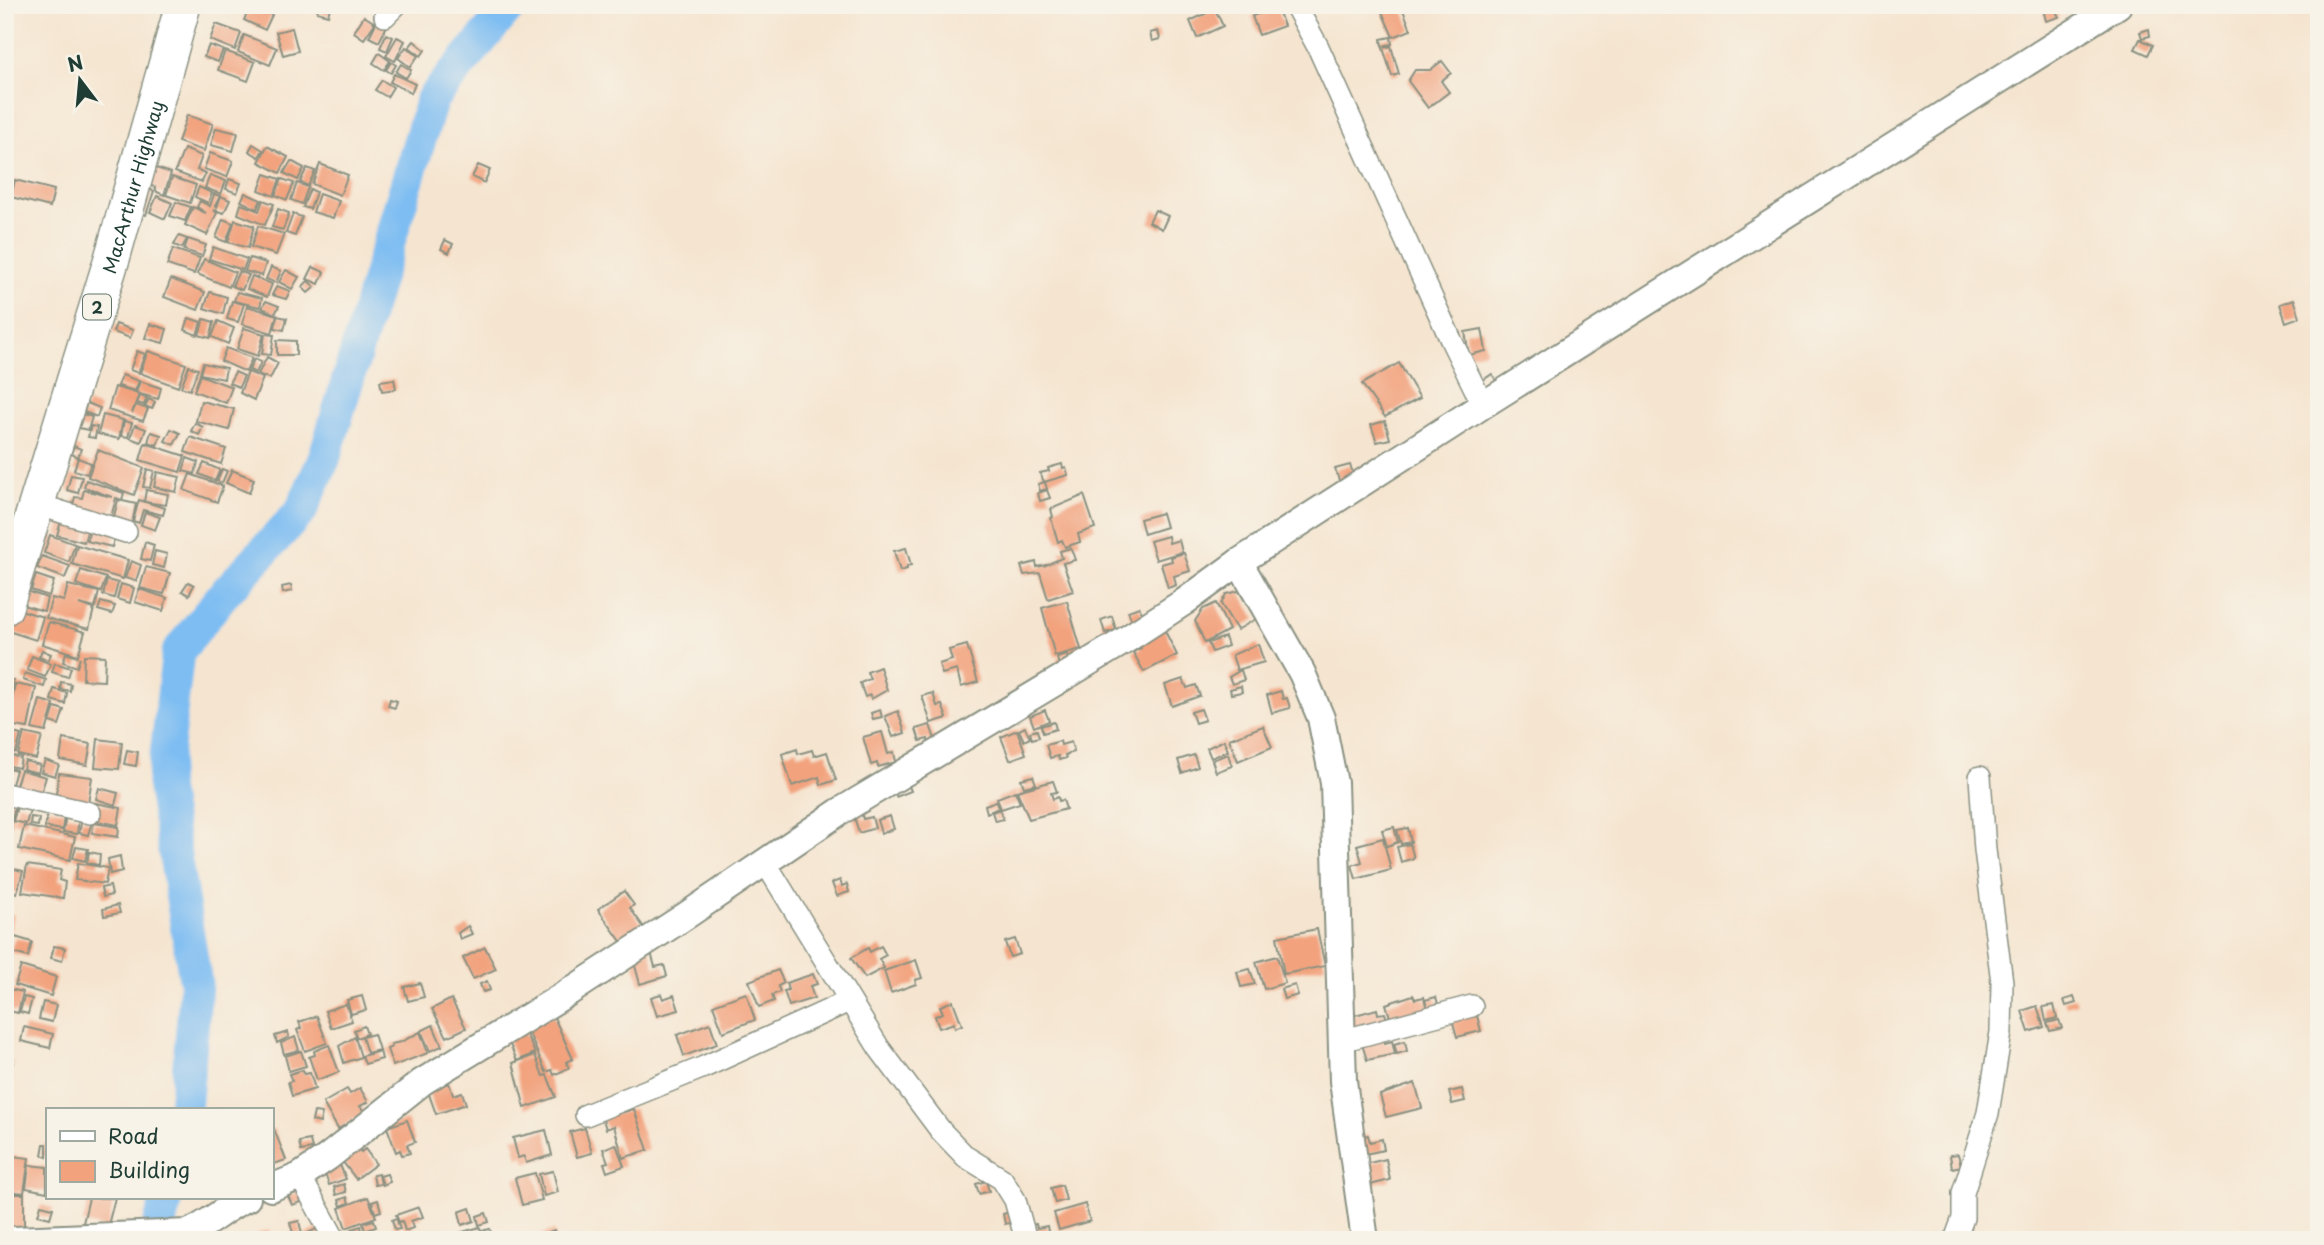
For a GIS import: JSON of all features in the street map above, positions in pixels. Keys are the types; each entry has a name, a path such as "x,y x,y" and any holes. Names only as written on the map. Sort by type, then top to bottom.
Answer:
{"highway":[{"name":"MacArthur Highway","path":"5,607 113,255 183,5"}],"street":[{"path":"1295,5 1318,47 1439,315 1483,405"},
{"path":"273,1187 300,1175 328,1157 422,1082 581,985 839,812 1124,641 1239,562 1483,405 2118,5"},
{"path":"36,504 126,532"},
{"path":"1239,562 1302,673 1321,718 1334,783 1343,1081 1366,1240"},
{"path":"1955,1240 1963,1218 1963,1193 1988,1113 2001,1032 2002,982 1985,850 1980,777"},
{"path":"5,794 90,813"},
{"path":"765,862 879,1048 941,1131 966,1157 1002,1179 1015,1200 1026,1240"},
{"path":"586,1115 704,1067 849,1001"},
{"path":"1341,1041 1472,1006"},
{"path":"300,1175 335,1240"},
{"path":"13,1240 188,1233 242,1200"}],"building":[{"path":"251,5 272,15 265,30 244,20"},
{"path":"319,5 330,8 328,15 317,12"},
{"path":"1379,5 1401,5 1411,30 1393,37"},
{"path":"2053,5 2059,17 2046,21 2043,9"},
{"path":"1277,7 1284,26 1259,35 1252,16"},
{"path":"1215,9 1223,26 1197,38 1190,21"},
{"path":"364,16 375,23 364,39 354,32"},
{"path":"377,21 387,26 379,42 369,37"},
{"path":"216,24 241,33 235,50 210,40"},
{"path":"292,28 298,51 283,55 276,32"},
{"path":"2149,29 2150,36 2142,38 2140,32"},
{"path":"1158,31 1160,39 1152,41 1150,33"},
{"path":"386,34 393,37 387,51 380,48"},
{"path":"244,35 277,48 270,65 238,52"},
{"path":"397,37 405,41 395,61 386,56"},
{"path":"1391,37 1392,44 1382,46 1381,39"},
{"path":"2140,39 2153,45 2148,55 2135,49"},
{"path":"414,41 425,50 421,56 409,47"},
{"path":"209,45 223,50 218,62 204,57"},
{"path":"1391,46 1399,74 1392,76 1383,48"},
{"path":"406,47 418,56 410,67 398,58"},
{"path":"225,51 255,62 248,81 218,70"},
{"path":"379,53 390,61 384,70 373,63"},
{"path":"1442,61 1451,73 1441,81 1449,92 1428,108 1408,81 1415,70 1430,70"},
{"path":"391,62 396,65 391,73 386,70"},
{"path":"401,64 411,70 406,78 396,72"},
{"path":"394,74 415,84 411,93 390,82"},
{"path":"382,80 393,87 387,97 375,90"},
{"path":"187,115 213,124 204,151 178,142"},
{"path":"216,128 238,133 233,151 211,145"},
{"path":"253,144 263,150 259,157 249,151"},
{"path":"267,146 288,157 280,173 259,162"},
{"path":"184,149 202,156 197,170 206,173 202,182 175,172"},
{"path":"210,153 233,161 227,177 204,169"},
{"path":"291,161 304,168 298,180 284,173"},
{"path":"320,164 348,175 340,195 312,184"},
{"path":"147,165 171,173 164,195 157,192 155,187 141,183"},
{"path":"478,165 490,170 484,183 472,177"},
{"path":"307,168 315,171 308,186 300,182"},
{"path":"265,174 280,179 274,196 259,190"},
{"path":"210,175 226,181 221,194 205,188"},
{"path":"172,177 196,185 190,203 166,195"},
{"path":"229,179 241,183 237,193 226,189"},
{"path":"282,179 294,183 287,200 275,195"},
{"path":"15,180 54,190 50,207 11,197"},
{"path":"297,183 308,187 302,204 291,200"},
{"path":"141,187 154,191 146,215 133,211"},
{"path":"199,187 212,193 208,203 195,197"},
{"path":"310,189 316,192 310,209 303,207"},
{"path":"245,193 261,200 257,209 241,201"},
{"path":"214,194 220,196 215,206 217,207 221,196 230,200 224,213 214,210 217,213 207,235 185,225 193,207 206,213 197,207 200,201 210,206"},
{"path":"319,194 339,201 333,218 313,212"},
{"path":"157,196 172,203 165,219 150,212"},
{"path":"263,200 274,204 265,225 238,214 241,204 259,211"},
{"path":"176,202 191,207 185,221 170,216"},
{"path":"278,209 289,213 283,230 272,227"},
{"path":"1155,210 1168,216 1162,229 1149,222"},
{"path":"293,214 302,217 295,236 286,233"},
{"path":"223,219 233,223 226,242 216,238"},
{"path":"235,220 254,226 248,248 228,242"},
{"path":"258,226 284,234 276,255 251,247"},
{"path":"179,236 187,239 182,248 174,245"},
{"path":"188,239 206,245 202,256 184,250"},
{"path":"445,240 453,244 449,253 441,249"},
{"path":"213,247 247,259 243,270 209,259"},
{"path":"173,249 200,258 194,274 167,265"},
{"path":"250,258 266,263 262,276 245,271"},
{"path":"204,259 235,272 229,287 197,274"},
{"path":"271,267 281,271 276,283 266,279"},
{"path":"313,267 324,272 319,284 307,279"},
{"path":"286,270 299,277 292,289 279,282"},
{"path":"239,271 249,275 242,290 232,286"},
{"path":"252,276 272,284 267,297 247,289"},
{"path":"171,279 205,292 198,310 164,297"},
{"path":"308,281 315,287 308,293 302,287"},
{"path":"277,286 290,291 286,299 272,295"},
{"path":"210,292 227,297 223,314 204,308"},
{"path":"237,292 262,298 260,307 234,301"},
{"path":"2294,299 2300,317 2286,322 2280,304"},
{"path":"232,301 244,304 238,322 227,319"},
{"path":"266,301 279,306 275,314 262,308"},
{"path":"247,306 277,315 272,333 242,324"},
{"path":"277,316 287,318 284,330 275,328"},
{"path":"189,318 201,322 197,335 185,330"},
{"path":"204,319 214,322 210,338 199,335"},
{"path":"218,321 234,328 228,344 212,337"},
{"path":"116,324 133,330 130,338 113,332"},
{"path":"150,324 167,329 163,343 145,338"},
{"path":"244,328 264,334 258,356 237,349"},
{"path":"1482,329 1486,351 1469,355 1465,332"},
{"path":"265,334 274,335 271,355 262,354"},
{"path":"277,340 296,341 296,355 277,355"},
{"path":"226,348 252,358 246,372 221,361"},
{"path":"137,351 145,354 138,373 130,370"},
{"path":"148,351 186,364 178,387 140,373"},
{"path":"267,357 278,363 270,379 258,374"},
{"path":"254,359 261,362 256,373 249,370"},
{"path":"203,363 226,368 224,379 200,374"},
{"path":"1399,363 1420,398 1385,417 1362,384"},
{"path":"189,366 198,369 190,390 181,387"},
{"path":"235,372 244,376 239,387 229,383"},
{"path":"248,372 263,378 254,400 240,393"},
{"path":"1492,374 1501,387 1488,396 1479,383"},
{"path":"122,375 139,381 135,391 118,386"},
{"path":"200,375 232,387 226,403 194,391"},
{"path":"394,379 396,389 382,391 380,381"},
{"path":"140,381 161,388 158,399 136,393"},
{"path":"115,387 139,394 132,413 136,405 148,409 143,421 108,410"},
{"path":"140,396 147,398 144,405 137,403"},
{"path":"149,399 155,402 152,409 145,406"},
{"path":"201,401 234,409 229,430 196,421"},
{"path":"87,403 100,408 97,417 84,412"},
{"path":"83,414 92,417 88,430 79,428"},
{"path":"103,415 123,420 119,439 98,434"},
{"path":"124,421 132,423 128,437 121,436"},
{"path":"1385,421 1390,439 1377,442 1371,425"},
{"path":"195,423 203,427 199,435 191,431"},
{"path":"135,425 146,429 141,442 130,438"},
{"path":"91,426 97,427 95,438 88,437"},
{"path":"171,429 180,433 174,445 165,441"},
{"path":"151,432 161,435 157,445 148,442"},
{"path":"190,437 226,449 221,464 185,452"},
{"path":"145,443 185,456 180,472 140,460"},
{"path":"74,446 81,449 78,457 71,454"},
{"path":"98,450 144,468 134,495 88,477"},
{"path":"78,458 91,463 87,474 74,470"},
{"path":"187,458 198,462 195,474 183,471"},
{"path":"204,463 220,470 215,481 199,474"},
{"path":"1062,464 1068,475 1044,482 1040,473"},
{"path":"1350,465 1355,478 1340,483 1335,469"},
{"path":"147,469 154,471 150,488 143,487"},
{"path":"222,469 227,471 222,483 217,481"},
{"path":"232,470 254,479 249,493 226,483"},
{"path":"157,472 180,477 176,492 154,487"},
{"path":"190,474 223,486 217,502 184,490"},
{"path":"71,475 82,477 78,493 67,490"},
{"path":"86,480 124,493 122,500 116,498 110,521 71,511 75,497 82,498 84,490 112,497 84,487"},
{"path":"1045,482 1047,489 1040,491 1038,484"},
{"path":"146,490 168,494 166,505 144,502"},
{"path":"1047,490 1050,498 1040,501 1038,493"},
{"path":"1084,495 1095,528 1078,534 1080,542 1065,547 1062,540 1058,542 1051,509"},
{"path":"118,500 136,504 132,524 113,520"},
{"path":"139,500 165,508 163,515 143,510 139,523 133,521"},
{"path":"145,512 160,517 155,530 141,525"},
{"path":"1162,513 1166,527 1144,534 1140,519"},
{"path":"62,518 89,525 84,542 57,535"},
{"path":"91,525 116,531 112,547 87,541"},
{"path":"50,535 75,544 69,562 44,553"},
{"path":"1168,536 1169,543 1179,540 1182,552 1156,560 1150,541"},
{"path":"145,542 154,545 150,561 141,559"},
{"path":"77,545 128,560 123,579 72,564"},
{"path":"906,548 911,565 900,571 894,551"},
{"path":"1071,548 1075,560 1063,563 1073,591 1048,599 1040,573 1024,575 1021,566 1036,562 1037,567 1046,565 1062,558 1060,551"},
{"path":"155,551 167,554 164,568 152,565"},
{"path":"1184,553 1190,571 1174,576 1176,585 1168,588 1161,564"},
{"path":"42,556 70,566 65,578 37,568"},
{"path":"131,561 141,565 136,581 125,578"},
{"path":"146,567 170,573 164,594 140,588"},
{"path":"81,570 106,578 101,592 76,584"},
{"path":"36,575 54,581 49,596 31,590"},
{"path":"107,580 118,583 114,598 103,595"},
{"path":"188,582 194,585 189,595 182,591"},
{"path":"121,584 134,588 130,603 117,599"},
{"path":"68,585 99,592 95,608 79,604 94,609 89,629 46,618 52,598 64,601"},
{"path":"291,585 292,591 283,593 282,587"},
{"path":"139,589 167,598 163,611 135,602"},
{"path":"23,590 47,598 44,611 19,604"},
{"path":"1239,591 1256,619 1237,630 1221,604 1226,594"},
{"path":"1067,601 1081,649 1055,656 1042,608"},
{"path":"101,602 115,606 112,614 98,610"},
{"path":"1216,603 1229,630 1205,643 1195,621 1203,609"},
{"path":"1139,607 1144,617 1132,621 1128,611"},
{"path":"14,608 43,617 36,640 8,631"},
{"path":"1112,616 1116,630 1105,633 1101,620"},
{"path":"49,622 85,632 78,655 42,644"},
{"path":"1163,627 1177,655 1144,672 1133,652 1141,648 1137,640"},
{"path":"1225,637 1228,646 1212,652 1208,643"},
{"path":"1258,644 1264,662 1237,670 1232,655"},
{"path":"967,645 978,682 961,687 957,670 942,674 939,664 952,660 949,650"},
{"path":"42,650 51,654 48,660 39,657"},
{"path":"66,653 80,658 77,667 63,662"},
{"path":"84,655 105,656 104,681 83,680"},
{"path":"1067,655 1069,663 1059,666 1057,658"},
{"path":"32,656 51,664 45,677 27,670"},
{"path":"55,663 71,668 68,677 52,672"},
{"path":"880,667 887,690 871,699 870,695 865,697 860,683 870,679 867,672"},
{"path":"1241,670 1244,680 1232,684 1229,677"},
{"path":"25,673 46,680 44,687 23,680"},
{"path":"6,679 14,680 11,695 5,694"},
{"path":"1183,679 1187,688 1196,685 1200,696 1172,706 1165,685"},
{"path":"61,682 71,684 70,691 60,689"},
{"path":"15,684 36,688 28,728 8,725"},
{"path":"1241,686 1242,692 1231,694 1230,689"},
{"path":"54,689 67,693 65,704 51,700"},
{"path":"1281,691 1290,708 1272,713 1267,695"},
{"path":"933,693 937,706 942,705 947,718 931,723 922,696"},
{"path":"390,699 397,701 395,708 388,706"},
{"path":"40,700 54,704 46,732 32,729"},
{"path":"55,707 64,710 59,725 50,722"},
{"path":"1201,709 1205,720 1195,723 1191,712"},
{"path":"880,710 882,717 873,719 871,713"},
{"path":"1045,710 1049,721 1034,727 1030,716"},
{"path":"898,711 905,733 893,737 885,716"},
{"path":"1054,722 1056,729 1043,733 1041,726"},
{"path":"930,725 936,742 929,745 928,739 920,741 916,729"},
{"path":"1263,726 1272,747 1238,761 1229,739"},
{"path":"1025,727 1030,738 1024,741 1019,730"},
{"path":"1017,730 1026,754 1010,760 1001,737"},
{"path":"1037,730 1039,737 1032,739 1030,732"},
{"path":"6,731 21,735 16,753 5,751"},
{"path":"882,732 888,754 894,752 896,762 878,767 877,763 871,765 863,737"},
{"path":"24,733 42,737 36,759 18,755"},
{"path":"63,739 91,744 87,765 60,760"},
{"path":"98,739 122,742 119,769 95,767"},
{"path":"1224,740 1228,751 1211,758 1207,748"},
{"path":"1060,741 1061,745 1071,742 1074,752 1059,760 1058,756 1050,758 1046,745"},
{"path":"797,749 798,754 812,750 814,756 827,752 836,780 821,785 819,777 792,786 782,754"},
{"path":"127,750 138,752 136,766 124,764"},
{"path":"5,754 21,758 19,768 5,765"},
{"path":"1228,754 1232,766 1216,772 1212,760"},
{"path":"1194,755 1198,767 1182,773 1178,760"},
{"path":"45,760 59,765 55,776 41,772"},
{"path":"25,761 40,765 38,773 23,769"},
{"path":"5,767 16,770 11,788 5,786"},
{"path":"21,770 46,777 39,799 14,791"},
{"path":"59,773 92,777 88,804 55,800"},
{"path":"1033,776 1036,784 1024,787 1021,779"},
{"path":"906,778 911,791 896,797 891,784"},
{"path":"1053,781 1057,792 1051,793 1053,799 1058,797 1059,801 1063,800 1066,809 1029,819 1017,791"},
{"path":"99,788 118,793 115,805 96,799"},
{"path":"1015,791 1020,803 1001,809 997,798"},
{"path":"5,798 16,800 11,826 5,825"},
{"path":"996,801 999,808 987,813 985,805"},
{"path":"18,803 31,807 26,824 13,821"},
{"path":"96,803 121,808 118,825 92,820"},
{"path":"48,808 65,811 62,830 45,827"},
{"path":"1000,809 1003,819 995,821 992,812"},
{"path":"861,811 863,819 872,817 875,828 859,833 853,813"},
{"path":"66,815 79,817 77,834 63,832"},
{"path":"890,816 894,829 881,833 877,820"},
{"path":"31,817 39,818 38,826 30,825"},
{"path":"82,819 92,822 88,835 79,833"},
{"path":"94,823 119,827 118,837 92,833"},
{"path":"24,826 75,837 70,860 19,849"},
{"path":"1394,827 1398,842 1387,846 1382,830"},
{"path":"1408,828 1411,842 1401,844 1397,830"},
{"path":"1383,838 1391,870 1356,879 1352,865 1362,862 1357,845"},
{"path":"1410,844 1414,858 1401,862 1397,847"},
{"path":"76,847 88,849 85,861 73,858"},
{"path":"89,852 100,854 99,865 87,863"},
{"path":"120,856 122,871 110,874 108,859"},
{"path":"78,863 108,868 105,884 75,880"},
{"path":"27,865 61,870 59,880 65,882 63,898 22,892"},
{"path":"6,867 23,871 17,893 5,890"},
{"path":"840,880 842,886 847,884 849,892 837,896 832,883"},
{"path":"110,886 112,895 103,897 101,888"},
{"path":"624,891 634,905 630,908 645,929 623,944 598,909"},
{"path":"118,905 120,913 104,916 103,909"},
{"path":"5,913 14,915 6,944 5,944"},
{"path":"468,926 472,934 460,939 458,933"},
{"path":"1317,929 1325,966 1284,974 1277,937"},
{"path":"15,937 32,942 28,957 10,952"},
{"path":"1015,939 1020,954 1010,957 1005,942"},
{"path":"54,946 65,948 62,961 51,958"},
{"path":"881,946 886,955 879,959 884,968 865,978 851,958 868,948 870,952"},
{"path":"485,947 496,969 473,979 463,958"},
{"path":"650,949 655,967 664,965 667,976 640,984 632,955"},
{"path":"1277,956 1285,983 1264,989 1256,962"},
{"path":"916,960 922,978 915,980 916,984 891,993 884,971"},
{"path":"21,966 56,977 51,996 15,985"},
{"path":"1250,969 1255,984 1241,987 1237,972"},
{"path":"778,970 784,983 778,986 780,992 772,995 774,1001 759,1007 749,981"},
{"path":"813,974 817,984 810,986 814,998 789,1006 784,991 788,990 786,983"},
{"path":"487,981 490,990 483,992 480,984"},
{"path":"420,983 424,997 408,1001 404,987"},
{"path":"1295,985 1298,995 1284,999 1281,989"},
{"path":"5,988 23,992 18,1013 5,1010"},
{"path":"746,993 755,1020 723,1032 713,1005"},
{"path":"661,994 663,999 674,995 679,1010 657,1016 651,997"},
{"path":"1413,995 1415,999 1424,997 1428,1014 1392,1024 1386,1004"},
{"path":"362,996 366,1010 351,1014 347,1000"},
{"path":"24,997 32,999 28,1014 20,1012"},
{"path":"1436,997 1440,1011 1429,1013 1425,1000"},
{"path":"2074,997 2076,1003 2066,1006 2064,1000"},
{"path":"451,999 466,1028 447,1037 432,1009"},
{"path":"953,1001 962,1025 955,1028 954,1023 939,1028 935,1016 943,1013 940,1006"},
{"path":"43,1002 56,1005 52,1022 39,1019"},
{"path":"346,1004 352,1021 331,1028 325,1011"},
{"path":"2054,1005 2057,1018 2046,1021 2043,1007"},
{"path":"2037,1006 2044,1027 2029,1032 2022,1011"},
{"path":"1377,1009 1378,1014 1385,1013 1388,1023 1353,1036 1348,1017"},
{"path":"1476,1012 1481,1031 1457,1037 1452,1019"},
{"path":"553,1015 573,1059 566,1062 569,1068 554,1075 552,1070 546,1072 526,1027"},
{"path":"317,1016 327,1043 305,1051 297,1030 301,1028 299,1022"},
{"path":"2059,1020 2062,1028 2050,1031 2047,1023"},
{"path":"710,1023 717,1044 684,1056 677,1035"},
{"path":"433,1025 442,1046 430,1051 421,1031"},
{"path":"364,1026 367,1034 357,1038 354,1030"},
{"path":"24,1027 53,1034 50,1048 21,1041"},
{"path":"1382,1031 1385,1043 1392,1041 1395,1054 1367,1060 1360,1038"},
{"path":"288,1032 289,1037 277,1043 275,1036"},
{"path":"420,1032 428,1053 393,1066 387,1049 392,1047 391,1044"},
{"path":"525,1032 535,1053 517,1061 508,1040"},
{"path":"374,1034 379,1050 367,1053 362,1037"},
{"path":"295,1037 299,1050 284,1054 281,1043"},
{"path":"355,1037 361,1057 344,1063 339,1046"},
{"path":"1405,1041 1407,1051 1397,1054 1394,1044"},
{"path":"329,1045 339,1072 317,1080 309,1057 315,1055 314,1051"},
{"path":"301,1051 306,1066 289,1071 285,1056"},
{"path":"380,1051 382,1059 365,1064 362,1056"},
{"path":"535,1055 543,1076 547,1075 556,1097 525,1108 513,1063"},
{"path":"5,1058 13,1063 5,1073"},
{"path":"303,1070 304,1074 310,1073 315,1089 292,1096 289,1074"},
{"path":"425,1083 437,1087 449,1083 453,1095 462,1092 466,1104 436,1114"},
{"path":"1415,1083 1422,1108 1386,1117 1380,1095"},
{"path":"360,1088 368,1102 360,1106 365,1113 338,1129 323,1103 347,1089 350,1094"},
{"path":"1462,1089 1465,1101 1452,1104 1449,1092"},
{"path":"612,1109 614,1115 634,1109 648,1150 623,1158 614,1126 606,1129 601,1113"},
{"path":"314,1112 322,1113 320,1123 312,1121"},
{"path":"407,1120 415,1142 407,1145 410,1153 402,1155 400,1150 396,1152 387,1127"},
{"path":"585,1128 592,1153 577,1157 570,1132"},
{"path":"273,1129 286,1160 273,1164"},
{"path":"546,1130 552,1155 526,1163 524,1156 518,1158 513,1138"},
{"path":"1368,1135 1370,1142 1382,1139 1384,1150 1360,1155 1356,1138"},
{"path":"310,1140 312,1149 301,1151 299,1142"},
{"path":"44,1144 46,1144 46,1157 42,1155"},
{"path":"616,1144 624,1166 607,1172 604,1163 608,1162 603,1149"},
{"path":"356,1145 361,1152 365,1149 376,1164 356,1179 339,1157"},
{"path":"1958,1154 1961,1166 1952,1168 1950,1155"},
{"path":"5,1155 29,1158 24,1193 5,1191"},
{"path":"1386,1159 1390,1180 1370,1185 1365,1164"},
{"path":"29,1165 46,1167 46,1192 26,1188"},
{"path":"340,1165 346,1179 329,1185 324,1171"},
{"path":"553,1171 558,1192 544,1196 539,1174"},
{"path":"535,1173 542,1200 522,1205 515,1178"},
{"path":"379,1174 381,1184 375,1185 373,1175"},
{"path":"387,1174 390,1182 383,1185 380,1176"},
{"path":"986,1181 989,1191 979,1194 976,1184"},
{"path":"344,1184 346,1192 336,1195 334,1187"},
{"path":"1062,1185 1066,1200 1055,1203 1051,1188"},
{"path":"304,1190 307,1200 292,1205 288,1196"},
{"path":"5,1194 24,1194 24,1230 5,1230"},
{"path":"347,1197 349,1203 341,1206 339,1200"},
{"path":"368,1197 376,1217 346,1228 339,1208"},
{"path":"89,1200 114,1200 107,1229 83,1223"},
{"path":"378,1200 381,1211 375,1213 372,1202"},
{"path":"1085,1204 1090,1221 1059,1230 1054,1213"},
{"path":"41,1205 53,1208 50,1218 38,1215"},
{"path":"419,1207 423,1217 411,1221 413,1228 405,1231 402,1221 399,1222 396,1215"},
{"path":"470,1208 474,1221 462,1225 459,1212"},
{"path":"1010,1212 1013,1222 1005,1224 1003,1214"},
{"path":"486,1213 489,1222 479,1225 477,1216"},
{"path":"396,1218 400,1229 395,1230 392,1220"},
{"path":"374,1220 376,1227 365,1231 363,1223"},
{"path":"299,1221 302,1234 294,1236 290,1223"},
{"path":"1036,1224 1037,1228 1047,1226 1049,1237 1031,1240 1028,1226"},
{"path":"361,1226 362,1232 354,1235 352,1229"},
{"path":"320,1227 326,1240 294,1240"},
{"path":"480,1227 481,1231 490,1229 493,1240 461,1240 459,1233"},
{"path":"269,1230 272,1240 258,1240 256,1234"},
{"path":"554,1230 557,1240 528,1240 528,1239"}],"waterway":[{"path":"185,1108 196,984 163,782 178,652 221,597 301,511 324,459 432,99 511,5"},
{"path":"155,1240 166,1200"}]}
